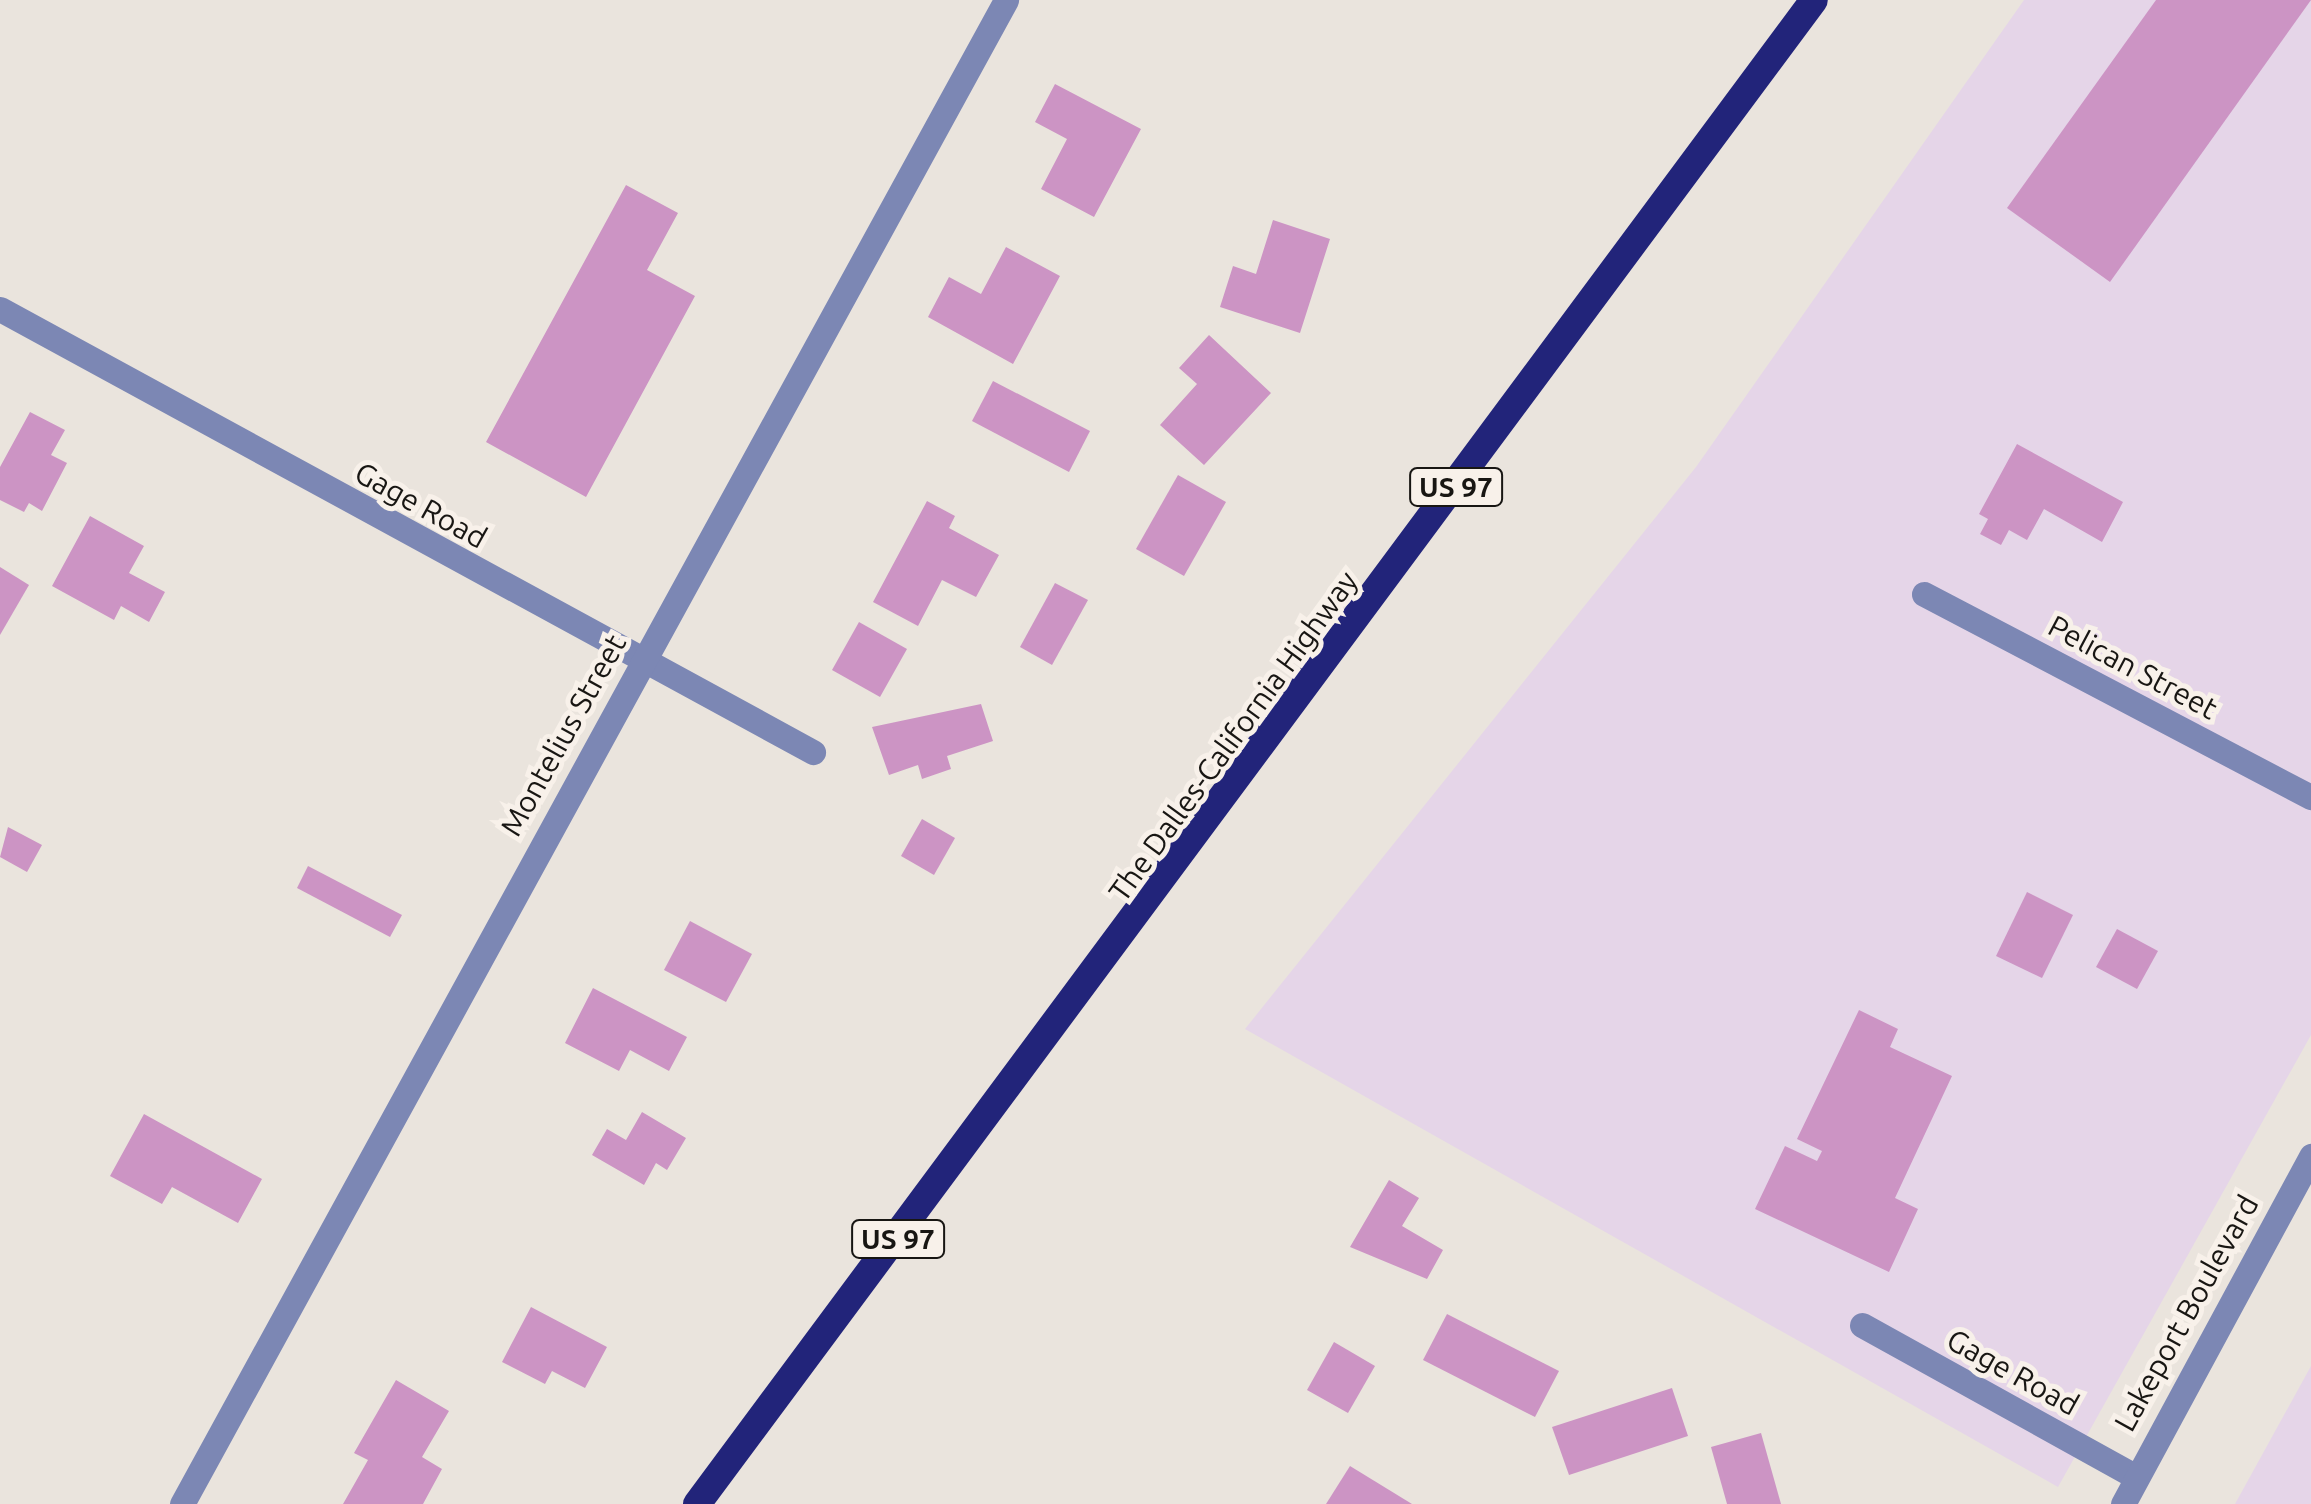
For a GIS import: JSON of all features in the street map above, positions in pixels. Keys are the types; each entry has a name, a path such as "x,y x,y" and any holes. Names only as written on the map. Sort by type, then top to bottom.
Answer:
{"highway":[{"name":"The Dalles-California Highway","path":"697,1504 1814,0"}],"street":[{"name":"Montelius Street","path":"182,1504 1006,0"},
{"name":"Gage Road","path":"0,309 640,663 814,752"},
{"name":"Pelican Street","path":"1924,594 2311,797"},
{"name":"Lakeport Boulevard","path":"2123,1504 2132,1475 2311,1156"},
{"name":"Gage Road","path":"1862,1325 2132,1475"}],"shaded area":[{"path":"2024,0 2311,0 2311,1035 2058,1487 1245,1029 1696,467"},
{"path":"2311,1366 2311,1504 2235,1504"}],"building":[{"path":"2156,0 2311,0 2110,282 2007,208"},
{"path":"1055,84 1141,129 1094,217 1041,189 1067,139 1035,122"},
{"path":"626,185 678,213 647,270 695,296 586,497 486,442"},
{"path":"1273,220 1330,239 1300,333 1220,307 1233,266 1256,274"},
{"path":"1006,247 1060,276 1013,364 928,317 949,277 981,294"},
{"path":"1209,335 1271,393 1204,465 1160,425 1197,384 1179,368"},
{"path":"993,381 1090,431 1069,472 972,421"},
{"path":"30,412 65,430 51,455 67,463 42,511 29,503 24,512 0,500 0,467"},
{"path":"2017,444 2123,502 2102,542 2044,509 2027,540 2009,530 2001,545 1980,534 1988,519 1979,514"},
{"path":"1178,475 1226,502 1184,576 1136,549"},
{"path":"927,501 955,516 949,528 999,555 976,597 942,580 918,626 873,602"},
{"path":"90,516 144,546 129,573 165,592 149,622 121,606 114,620 52,586"},
{"path":"0,567 29,585 0,635"},
{"path":"1055,583 1088,600 1052,665 1020,647"},
{"path":"859,622 907,649 880,697 832,670"},
{"path":"981,704 993,741 947,756 951,769 922,779 918,765 889,775 872,727"},
{"path":"922,819 955,838 934,875 901,856"},
{"path":"8,827 42,845 27,872 0,857"},
{"path":"308,866 402,915 390,937 297,888"},
{"path":"2027,892 2073,915 2042,978 1996,956"},
{"path":"690,921 752,954 726,1002 664,970"},
{"path":"2117,929 2158,951 2137,989 2096,967"},
{"path":"593,988 687,1037 669,1071 630,1050 619,1071 565,1043"},
{"path":"1859,1010 1898,1029 1890,1047 1952,1076 1895,1198 1918,1209 1889,1272 1755,1209 1785,1146 1817,1161 1822,1151 1797,1139"},
{"path":"642,1112 686,1138 667,1170 656,1163 644,1185 592,1155 607,1129 626,1140"},
{"path":"144,1114 262,1179 238,1223 172,1187 162,1204 110,1176"},
{"path":"1389,1180 1419,1198 1402,1226 1443,1250 1427,1279 1350,1247"},
{"path":"531,1307 607,1347 585,1388 552,1371 545,1384 502,1362"},
{"path":"1447,1314 1559,1371 1535,1417 1423,1360"},
{"path":"1334,1342 1375,1366 1348,1413 1307,1390"},
{"path":"396,1380 449,1411 422,1457 442,1469 423,1504 343,1504 368,1460 354,1453"},
{"path":"1672,1388 1688,1436 1569,1475 1552,1427"},
{"path":"1761,1433 1781,1504 1727,1504 1711,1447"},
{"path":"1350,1466 1412,1504 1326,1504"}]}
